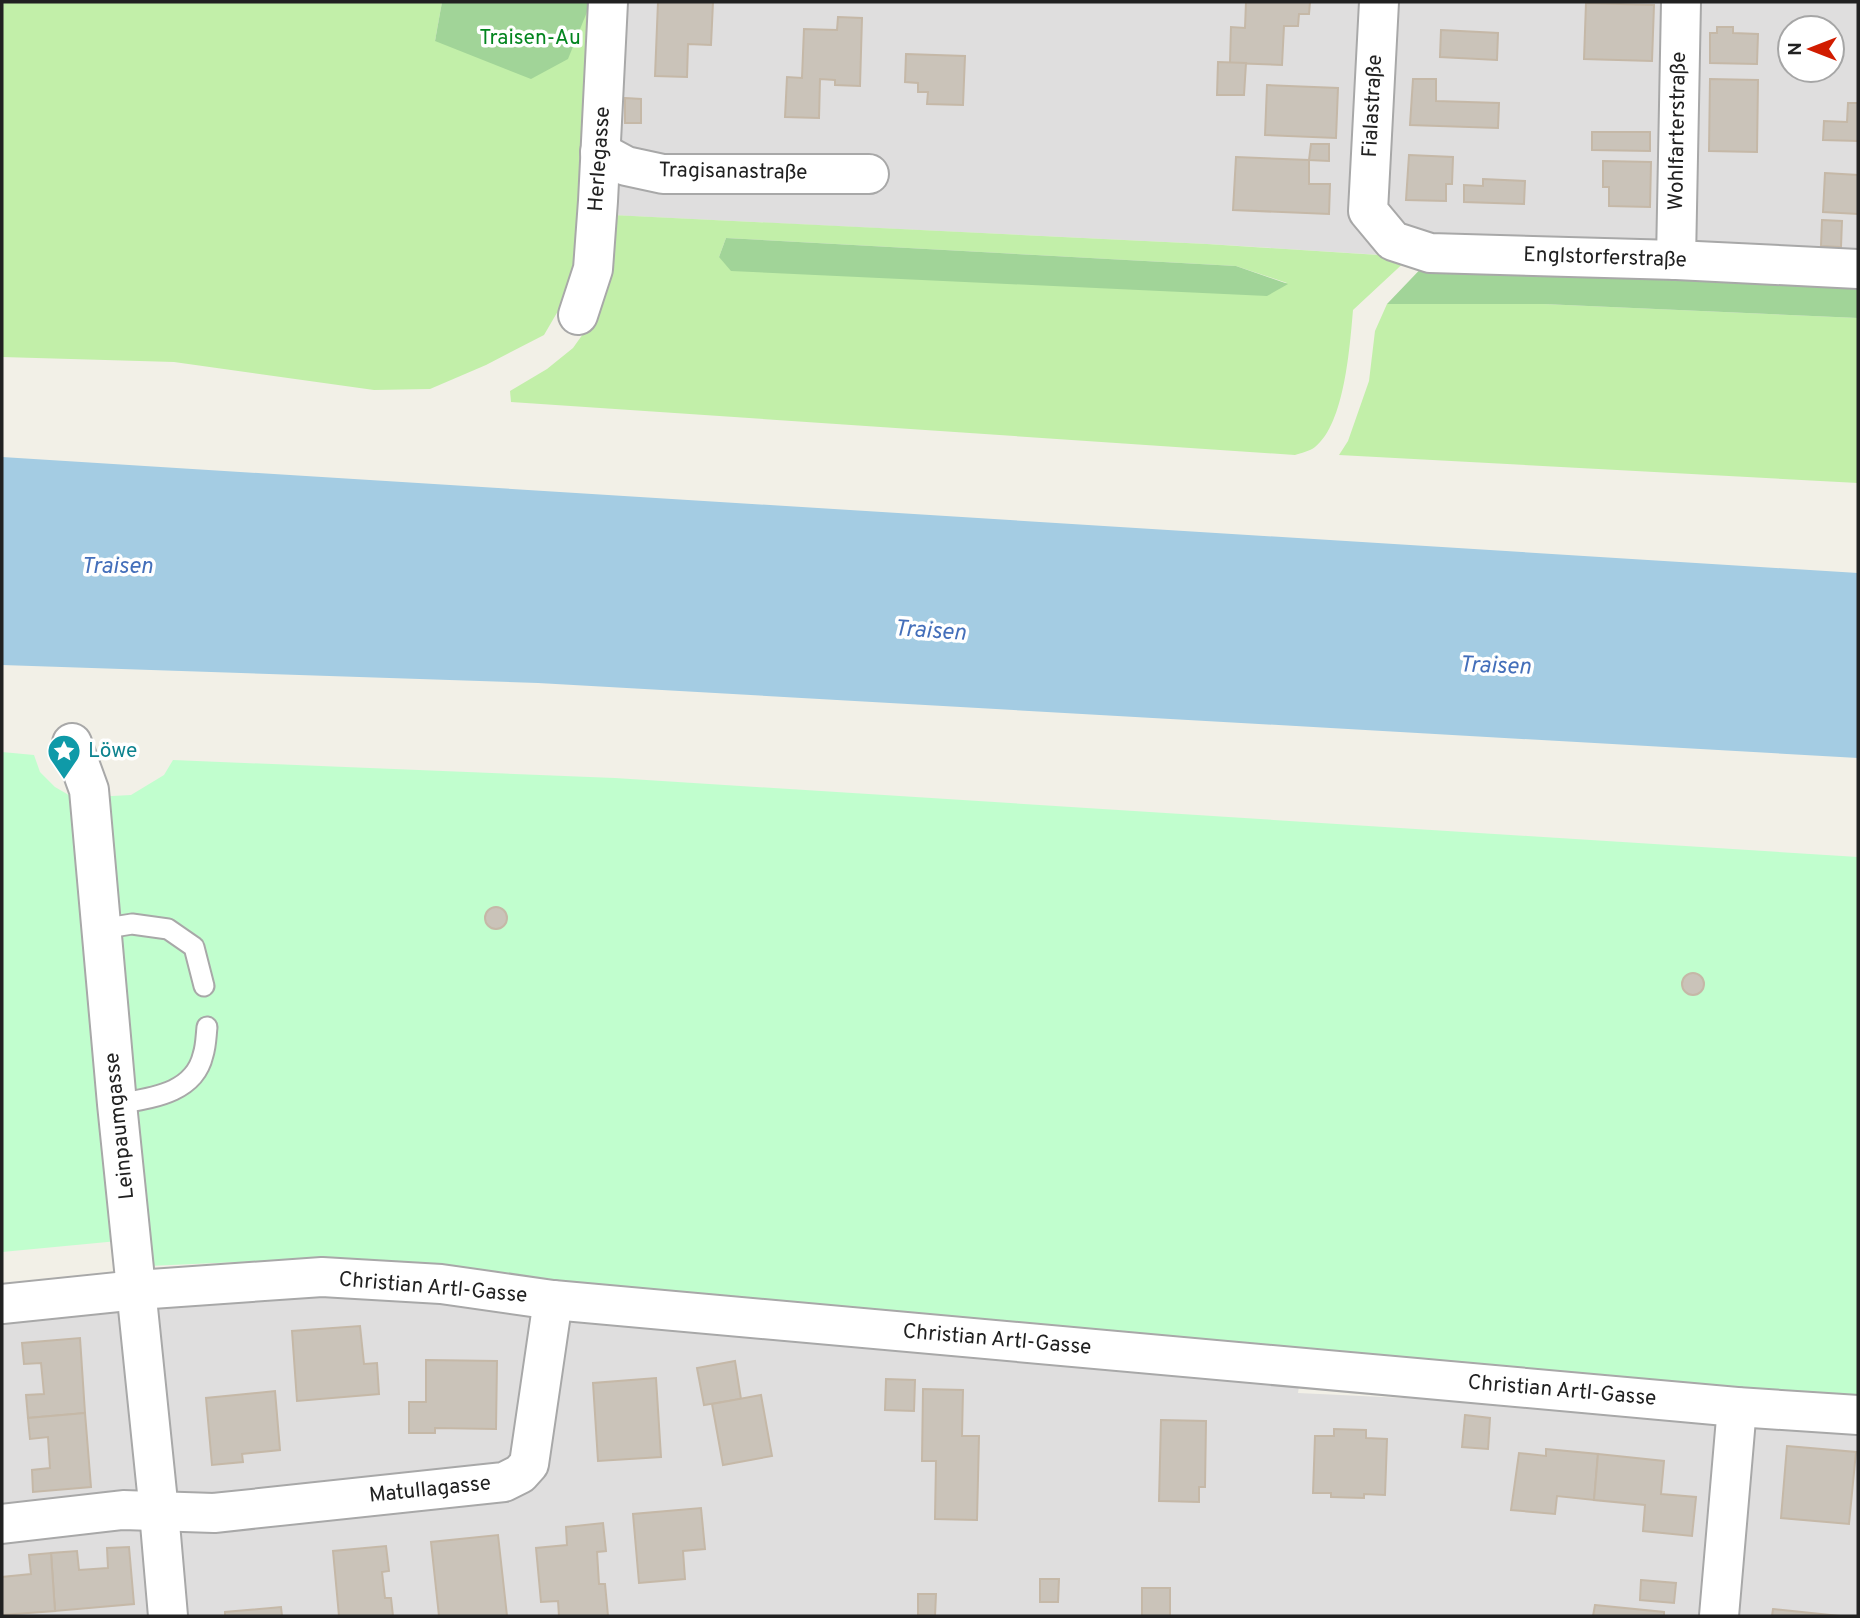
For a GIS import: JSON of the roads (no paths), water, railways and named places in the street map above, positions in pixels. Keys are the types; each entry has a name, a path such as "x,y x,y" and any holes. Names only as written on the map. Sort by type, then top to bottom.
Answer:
{"street":[{"name":"Herlegasse","path":"579,315 593,269 608,2"},
{"name":"Fialastraße","path":"1367,211 1379,2"},
{"name":"Wohlfarterstraße","path":"1676,260 1681,2"},
{"name":"Tragisanastraße","path":"600,152 626,166 663,174 869,174"},
{"name":"Englstorferstraße","path":"1367,211 1393,241 1430,253 1676,260 1858,269"},
{"name":"Leinpaumgasse","path":"72,743 89,790 168,1616"},
{"name":"Christian Artl-Gasse","path":"2,1304 137,1290 322,1277 441,1284 553,1300 1737,1407 1858,1415"},
{"name":"Matullagasse","path":"159,1512 214,1513 395,1494 504,1482 520,1474 529,1464 553,1300"},
{"path":"1719,1616 1737,1407"},
{"path":"2,1524 122,1510 159,1512"}],"lane":[{"path":"101,929 132,924 168,929 194,947 204,986"},
{"path":"117,1104 169,1094 190,1080 203,1058 207,1027"}],"water":[{"name":"Traisen","path":"2,457 1858,573 1858,758 538,683 2,665"}],"place":[{"name":"Löwe","path":"64,781"}],"park label":[{"name":"Traisen-Au","path":"530,38"}]}
